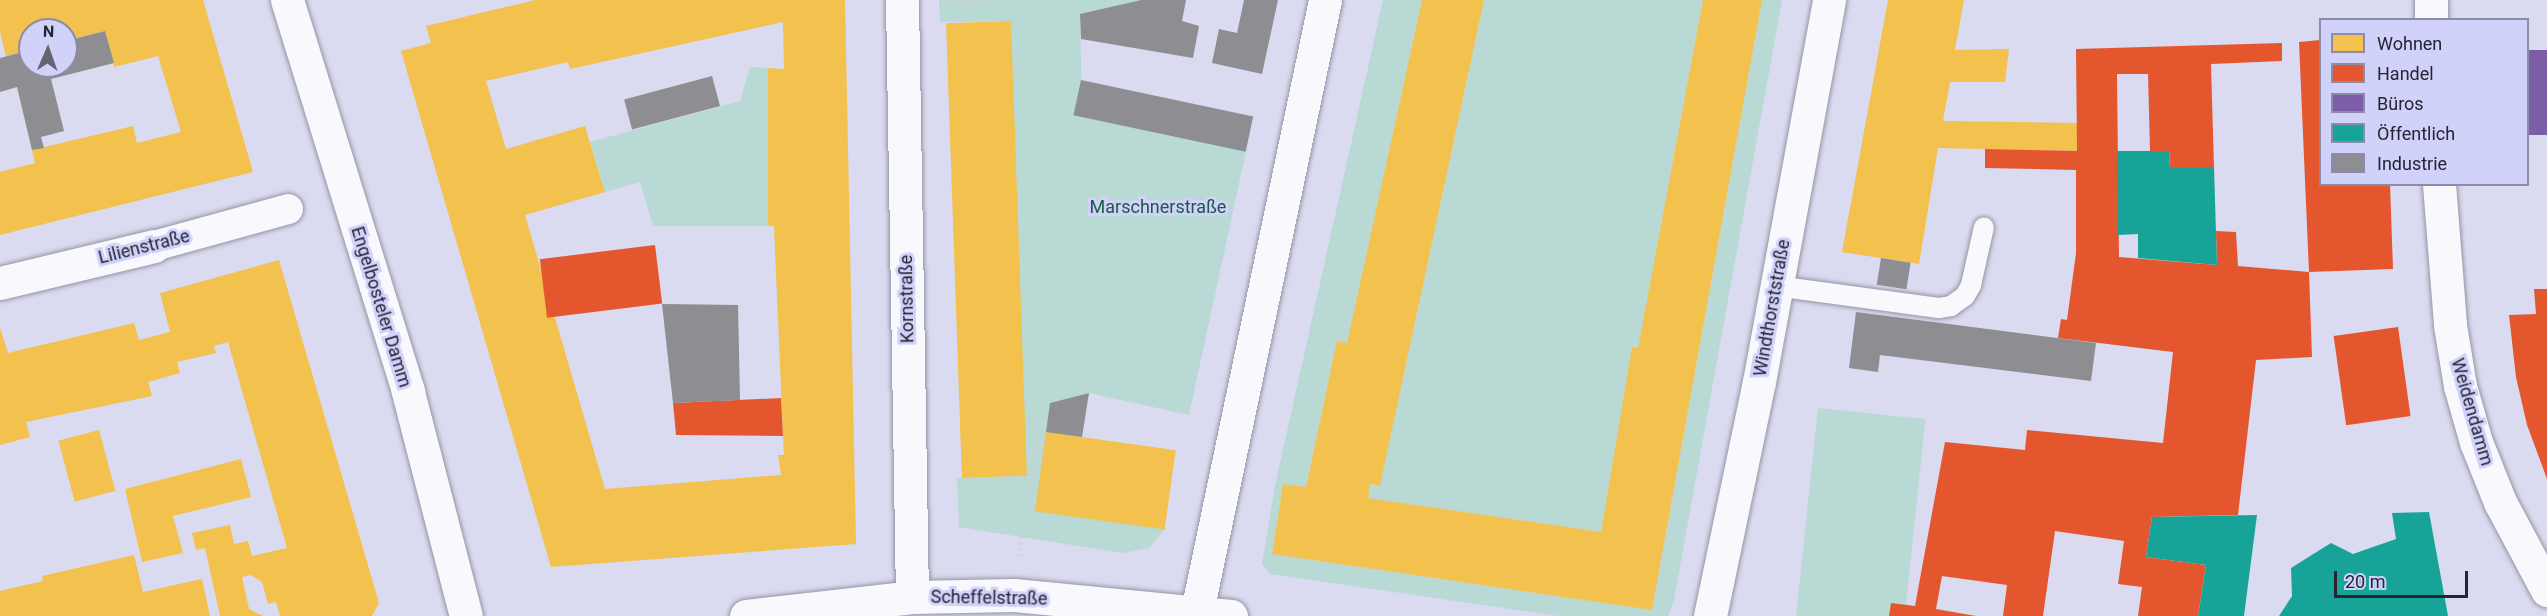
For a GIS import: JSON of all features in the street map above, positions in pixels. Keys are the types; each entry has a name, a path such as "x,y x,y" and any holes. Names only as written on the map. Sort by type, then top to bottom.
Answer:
{"street":[{"name":"Engelbosteler Damm","path":"287,0 408,392 466,616"},
{"path":"1197,614 1325,0"},
{"name":"Windthorststraße","path":"1710,616 1776,286 1829,0"},
{"path":"2431,0 2432,18"},
{"name":"Kornstraße","path":"902,2 912,597"},
{"name":"Weidendamm","path":"2439,186 2450,325 2460,386 2476,442 2500,502 2547,590"},
{"name":"Lilienstraße","path":"0,283 154,246 288,209"},
{"name":"Scheffelstraße","path":"746,616 912,597 1014,595 1232,616"}],"lane":[{"path":"1776,286 1939,308 1951,306 1965,296 1971,285 1983,227"}],"path":[{"path":"902,2 1013,0"},
{"path":"1014,595 1036,438 1044,0"}],"green space":[{"name":"Marschnerstraße","path":"939,0 1141,0 1080,14 1082,115 1246,151 1189,415 1089,393 1050,403 1165,529 1149,548 1122,553 959,527 957,478 1023,476 1011,21 940,22"},
{"path":"1383,0 1422,0 1347,343 1337,341 1306,487 1283,484 1272,554 1652,610 1762,0 1782,0 1674,600 1668,616 1559,616 1270,574 1262,564 1275,486"},
{"path":"1484,0 1703,0 1638,348 1632,348 1601,532 1368,498 1370,484 1380,486"},
{"path":"750,67 768,68 768,226 653,226 640,182 605,192 590,142 740,101"},
{"path":"1818,408 1925,419 1905,616 1796,616"}],"building: Wohnen":[{"path":"0,0 203,0 253,172 0,235 0,172 35,163 32,150 133,126 137,143 181,132 158,56 114,67 105,31 78,38 78,18 18,18 18,53 6,56 0,32"},
{"path":"535,0 845,0 856,544 551,567 401,51 431,43 426,26","holes":["783,22 784,69 768,68 768,226 774,226 784,455 778,455 781,475 605,489 525,215 605,192 585,126 506,149 486,81 568,62 570,69"]},
{"path":"1422,0 1484,0 1380,486 1370,484 1368,498 1601,532 1632,347 1638,348 1703,0 1762,0 1652,610 1272,554 1283,484 1306,487 1337,341 1347,343"},
{"path":"1888,0 1964,0 1955,50 2009,49 2005,82 1950,82 1943,121 2077,123 2077,151 1938,148 1919,264 1842,252"},
{"path":"1011,21 1027,476 962,478 946,23"},
{"path":"279,260 379,603 372,616 280,616 276,602 268,604 262,582 251,575 242,577 249,609 263,616 220,616 205,548 196,550 192,533 230,525 234,544 248,541 252,556 287,548 228,342 214,346 216,353 177,362 180,373 148,382 152,396 26,422 30,437 0,445 0,328 8,353 134,323 139,340 170,332 160,293"},
{"path":"99,430 115,491 75,502 58,441"},
{"path":"1046,432 1176,450 1165,529 1035,511"},
{"path":"241,459 251,497 173,516 183,553 142,562 125,489"},
{"path":"134,555 143,592 202,579 210,616 0,616 0,591 43,581 42,576"}],"building: Handel":[{"path":"2319,40 2319,186 2390,186 2393,269 2309,272 2299,42"},
{"path":"2282,43 2282,61 2211,64 2214,168 2170,168 2169,151 2150,151 2148,74 2117,74 2119,257 2217,265 2216,231 2236,232 2238,266 2309,272 2312,357 2256,360 2238,515 2152,517 2146,557 2206,565 2198,616 2138,616 2142,587 2118,584 2124,541 2055,531 2043,616 2003,616 2007,585 1942,576 1936,609 1976,616 1889,616 1891,603 1915,606 1945,442 2025,450 2027,430 2163,443 2173,352 2058,338 2061,319 2067,320 2076,253 2076,170 1985,168 1985,149 2077,151 2076,49"},
{"path":"655,245 662,304 547,318 540,259"},
{"path":"2534,289 2547,289 2547,479 2527,425 2516,377 2509,315 2536,314"},
{"path":"2398,327 2411,416 2346,425 2334,336"},
{"path":"781,398 783,436 676,435 673,403"}],"building: Büros":[{"path":"2529,50 2547,50 2547,135 2529,135"}],"building: Öffentlich":[{"path":"2117,151 2169,151 2170,168 2214,168 2217,265 2138,258 2138,234 2118,235"},
{"path":"2429,512 2448,616 2279,616 2292,596 2291,568 2331,543 2353,554 2396,539 2392,513"},
{"path":"2257,515 2244,616 2198,616 2206,565 2146,557 2152,517"}],"building: Industrie":[{"path":"1141,0 1186,0 1182,21 1199,26 1193,58 1081,39 1080,14"},
{"path":"1244,0 1278,0 1262,74 1212,63 1219,29 1237,33"},
{"path":"105,31 114,63 78,72 78,38"},
{"path":"18,53 18,78 55,78 51,79 64,131 41,137 44,148 32,150 17,87 0,92 0,58"},
{"path":"712,76 720,106 632,129 624,100"},
{"path":"1081,80 1253,117 1246,152 1074,115"},
{"path":"1881,258 1911,263 1906,289 1877,285"},
{"path":"662,304 738,305 740,400 673,403"},
{"path":"1856,312 2096,343 2091,381 1880,355 1878,372 1849,368"},
{"path":"1089,393 1082,437 1046,432 1050,403"}]}
